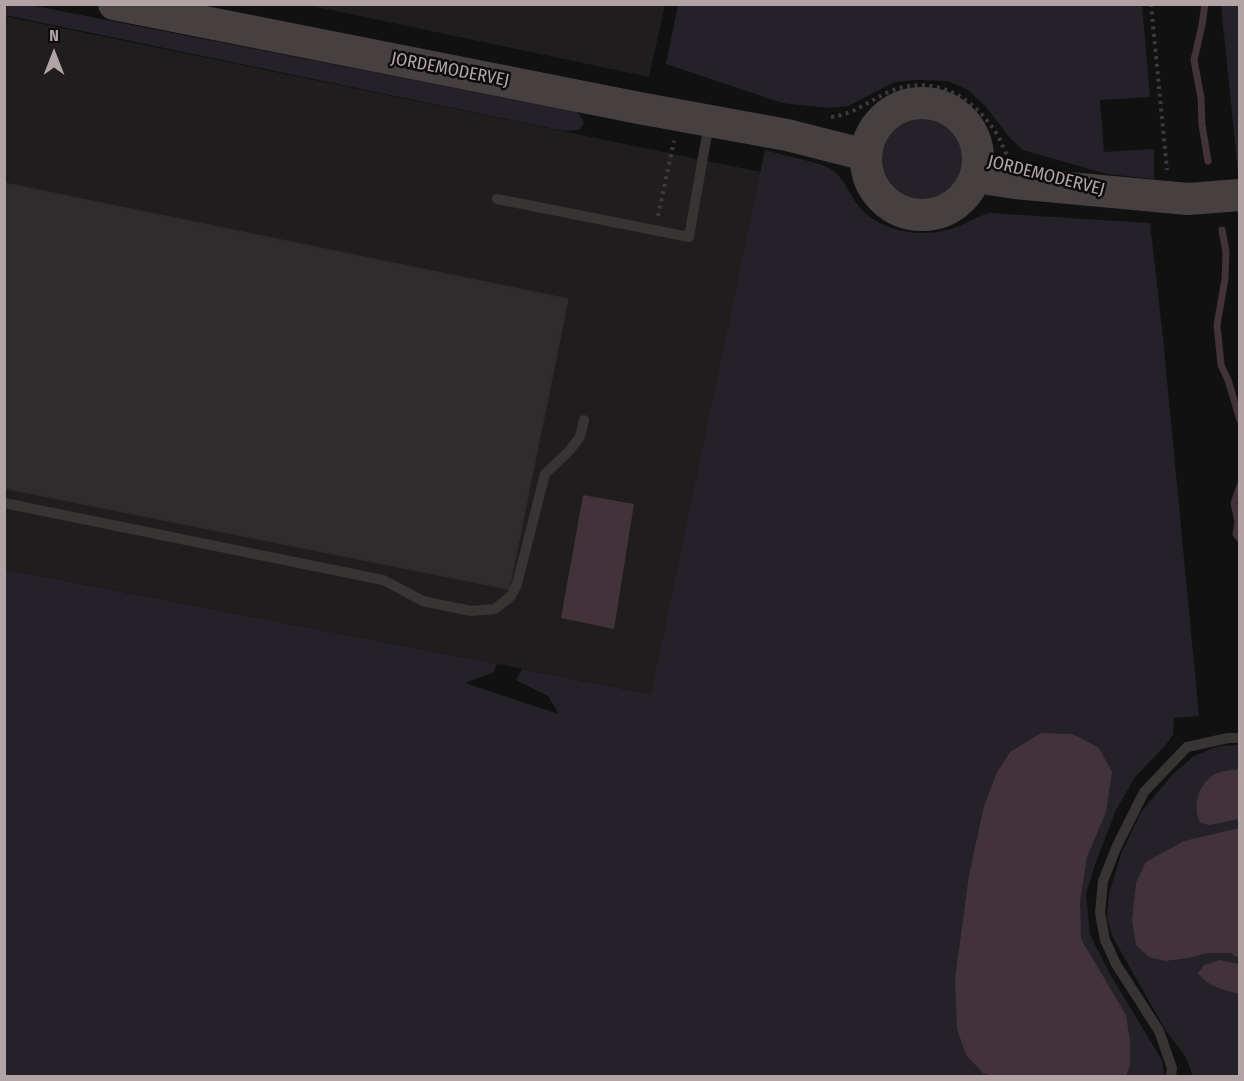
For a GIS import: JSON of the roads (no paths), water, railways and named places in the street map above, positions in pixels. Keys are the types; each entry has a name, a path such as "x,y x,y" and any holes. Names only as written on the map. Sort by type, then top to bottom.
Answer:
{"street":[{"name":"JORDEMODERVEJ","path":"114,4 680,115 867,148"},
{"path":"929,104 945,109 965,124 987,164 966,193 948,208 933,214 909,214 894,208 876,192 869,178 867,148 876,126 889,114 904,106 929,104"},
{"name":"JORDEMODERVEJ","path":"987,164 1056,177 1113,192 1188,199 1239,195"}],"lane":[{"path":"497,199 689,237 710,120"},
{"path":"4,503 383,580 423,601 471,611 495,609 511,596 517,584 545,474 580,437 584,420"},
{"path":"1171,1077 1172,1068 1159,1031 1116,964 1105,940 1100,913 1103,881 1116,848 1144,792 1187,747 1228,738 1239,738"}],"waterway":[{"path":"1205,4 1194,60 1208,161"},
{"path":"1222,230 1226,252 1225,279 1217,325 1221,365 1240,420"},
{"path":"1240,486 1234,503 1238,522 1236,534 1240,539"}]}
